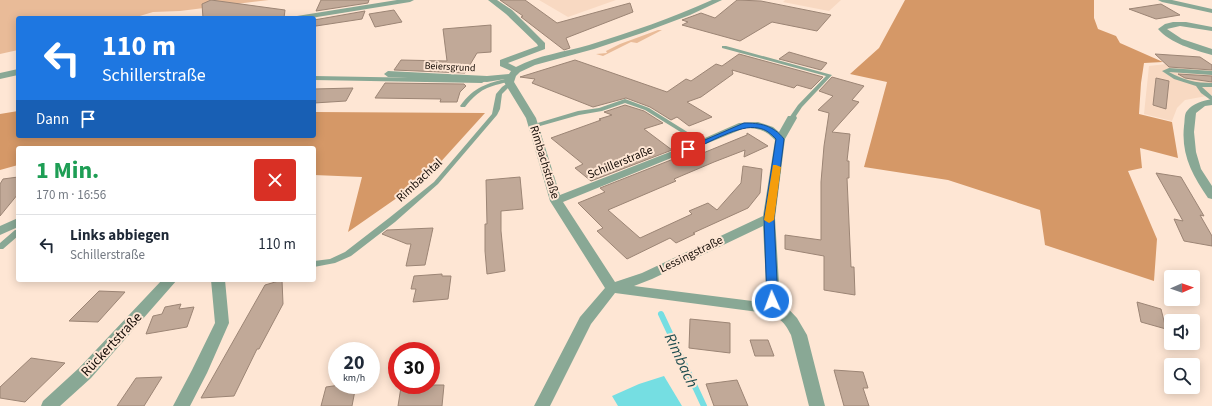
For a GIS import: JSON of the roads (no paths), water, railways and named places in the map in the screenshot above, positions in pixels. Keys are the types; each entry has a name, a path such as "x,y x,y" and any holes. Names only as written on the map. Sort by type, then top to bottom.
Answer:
{"street":[{"path":"309,16 409,0"},
{"path":"492,0 509,12 541,43 542,47 503,62 511,78 533,63 614,40 657,25 718,0"},
{"path":"1162,0 1212,11"},
{"path":"1212,30 1184,24 1167,25 1162,29 1169,36 1212,52"},
{"path":"0,76 16,72"},
{"name":"Beiersgrund","path":"388,74 480,79 511,78"},
{"name":"Rimbachstraße","path":"511,78 534,126 556,201 612,288"},
{"path":"1212,100 1202,104 1191,112 1188,126 1190,147 1194,165 1212,195"},
{"path":"792,118 780,139 769,218 772,301 792,322 799,335 817,406"},
{"name":"Schillerstraße","path":"556,201 744,125 758,125 769,129 780,139"},
{"name":"Lessingstraße","path":"612,288 647,276 769,218"},
{"path":"0,231 16,223"},
{"name":"Rückertstraße","path":"49,406 85,373 168,282"},
{"path":"181,406 199,373 222,323 218,282"},
{"path":"542,406 585,322 612,288 768,308 784,314"}],"lane":[{"path":"724,47 829,75 800,106 792,118"},
{"path":"1212,73 1169,70 1165,72 1176,78 1212,89"},
{"path":"316,78 466,82 511,78"},
{"path":"463,106 474,92 482,87 511,78"},
{"name":"Rimbachtal","path":"316,264 323,264 348,254 436,183 495,114 499,106 498,96 500,90 511,78"},
{"path":"1198,85 1200,80 1212,81"},
{"path":"1198,85 1212,85"},
{"path":"1198,85 1212,100"},
{"path":"534,126 578,113 600,110 625,101 647,109 702,143"},
{"path":"0,247 16,234"}],"water":[{"path":"664,376 682,406 618,406 612,396 639,384"}],"waterway":[{"name":"Rimbach","path":"661,314 704,406"}]}
